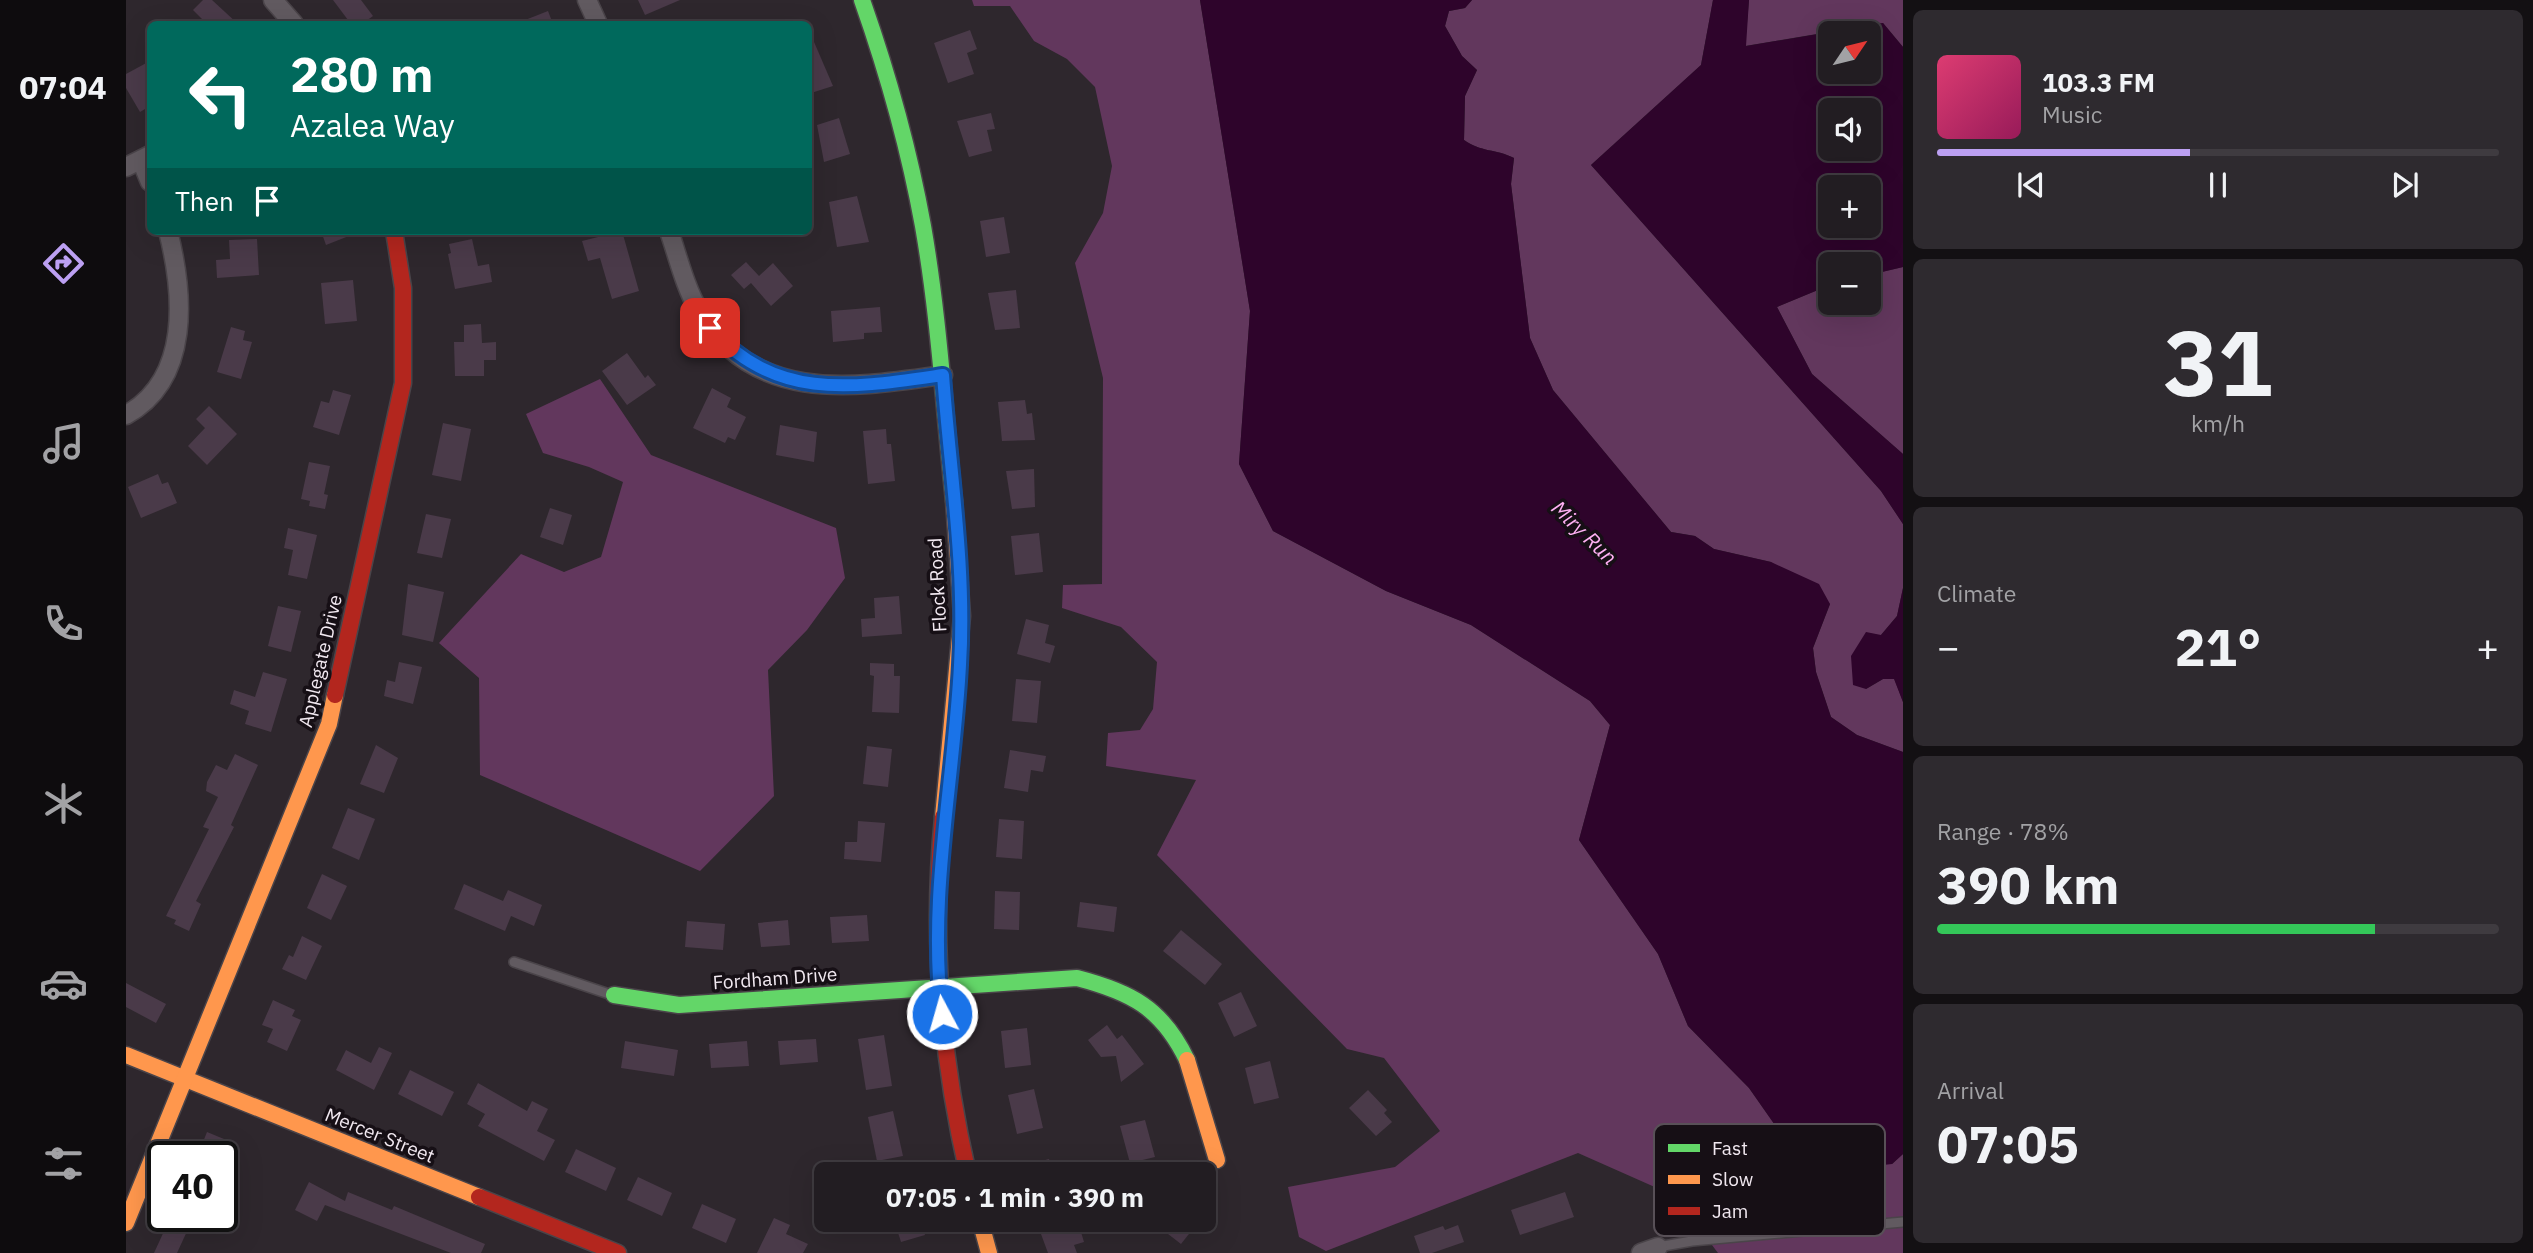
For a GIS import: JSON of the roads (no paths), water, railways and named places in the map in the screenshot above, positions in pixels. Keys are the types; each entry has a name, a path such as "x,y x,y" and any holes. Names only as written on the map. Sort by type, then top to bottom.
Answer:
{"street":[{"path":"273,0 291,21"},
{"path":"587,0 597,21"},
{"name":"Flock Road","path":"862,0 897,102 915,175 935,293 943,375 962,611 957,712 940,853 939,988 952,1091 966,1162"},
{"path":"126,415 152,396 163,381 177,345 177,284 169,235"},
{"name":"Applegate Drive","path":"126,1223 329,724 403,383 405,333 402,282 395,235"},
{"path":"670,235 686,281 710,328 743,359 769,373 789,381 843,387 943,375"},
{"name":"Fordham Drive","path":"614,995 679,1005 1077,978 1100,981 1142,1001 1174,1032 1187,1052 1217,1160"},
{"name":"Mercer Street","path":"126,1055 611,1252"},
{"path":"983,1232 989,1253"}],"lane":[{"path":"514,962 614,995"},
{"path":"1885,1224 1903,1222"},
{"path":"1649,1250 1692,1241 1748,1236"}],"water":[{"name":"Miry Run","path":"1200,0 1472,0 1465,8 1449,11 1445,26 1462,56 1477,70 1465,96 1464,140 1476,147 1514,158 1511,184 1530,338 1553,390 1671,532 1695,536 1714,549 1771,562 1819,584 1830,604 1813,648 1816,672 1831,717 1857,735 1903,752 1903,1154 1892,1164 1885,1165 1885,1124 1774,1124 1749,1088 1688,1026 1658,954 1579,840 1610,725 1590,701 1471,625 1386,591 1273,531 1239,464 1250,311"},
{"path":"1713,0 1749,0 1746,46 1818,34 1818,84 1881,84 1883,23 1903,47 1903,267 1881,272 1881,252 1818,252 1818,290 1777,307 1812,374 1903,454 1903,524 1881,491 1591,165 1701,65"},
{"path":"1903,588 1903,702 1894,679 1883,679 1866,689 1853,685 1851,656 1866,632 1881,635 1897,616"}]}
